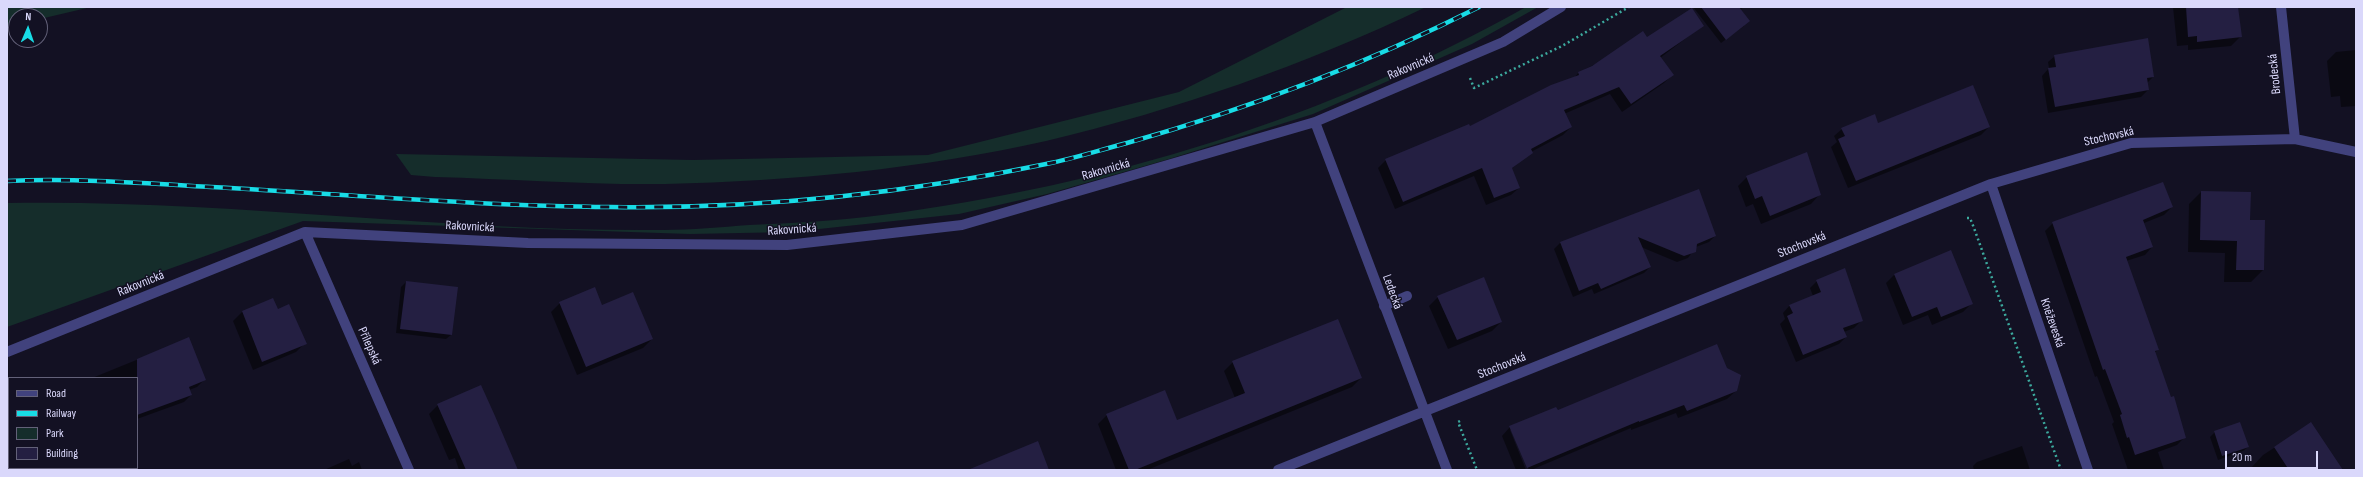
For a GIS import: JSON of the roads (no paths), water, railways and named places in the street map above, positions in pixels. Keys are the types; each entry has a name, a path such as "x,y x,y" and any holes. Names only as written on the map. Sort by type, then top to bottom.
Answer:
{"street":[{"name":"Rakovnická","path":"7,352 305,232 528,243 787,245 962,224 1315,122 1503,42 1561,7"},
{"name":"Brodecká","path":"2281,7 2295,139"},
{"name":"Ledecká","path":"1315,122 1423,412 1447,470"},
{"name":"Stochovská","path":"1278,470 1991,184 2130,143 2295,139 2356,152"},
{"name":"Kněževeská","path":"1991,184 2088,470"},
{"name":"Přílepská","path":"305,232 409,470"},
{"path":"1384,306 1407,296"}],"railway":[{"path":"7,181 109,181 461,202 561,206 666,207 830,198 938,184 992,175 1056,162 1172,130 1306,84 1393,48 1479,7"}]}
